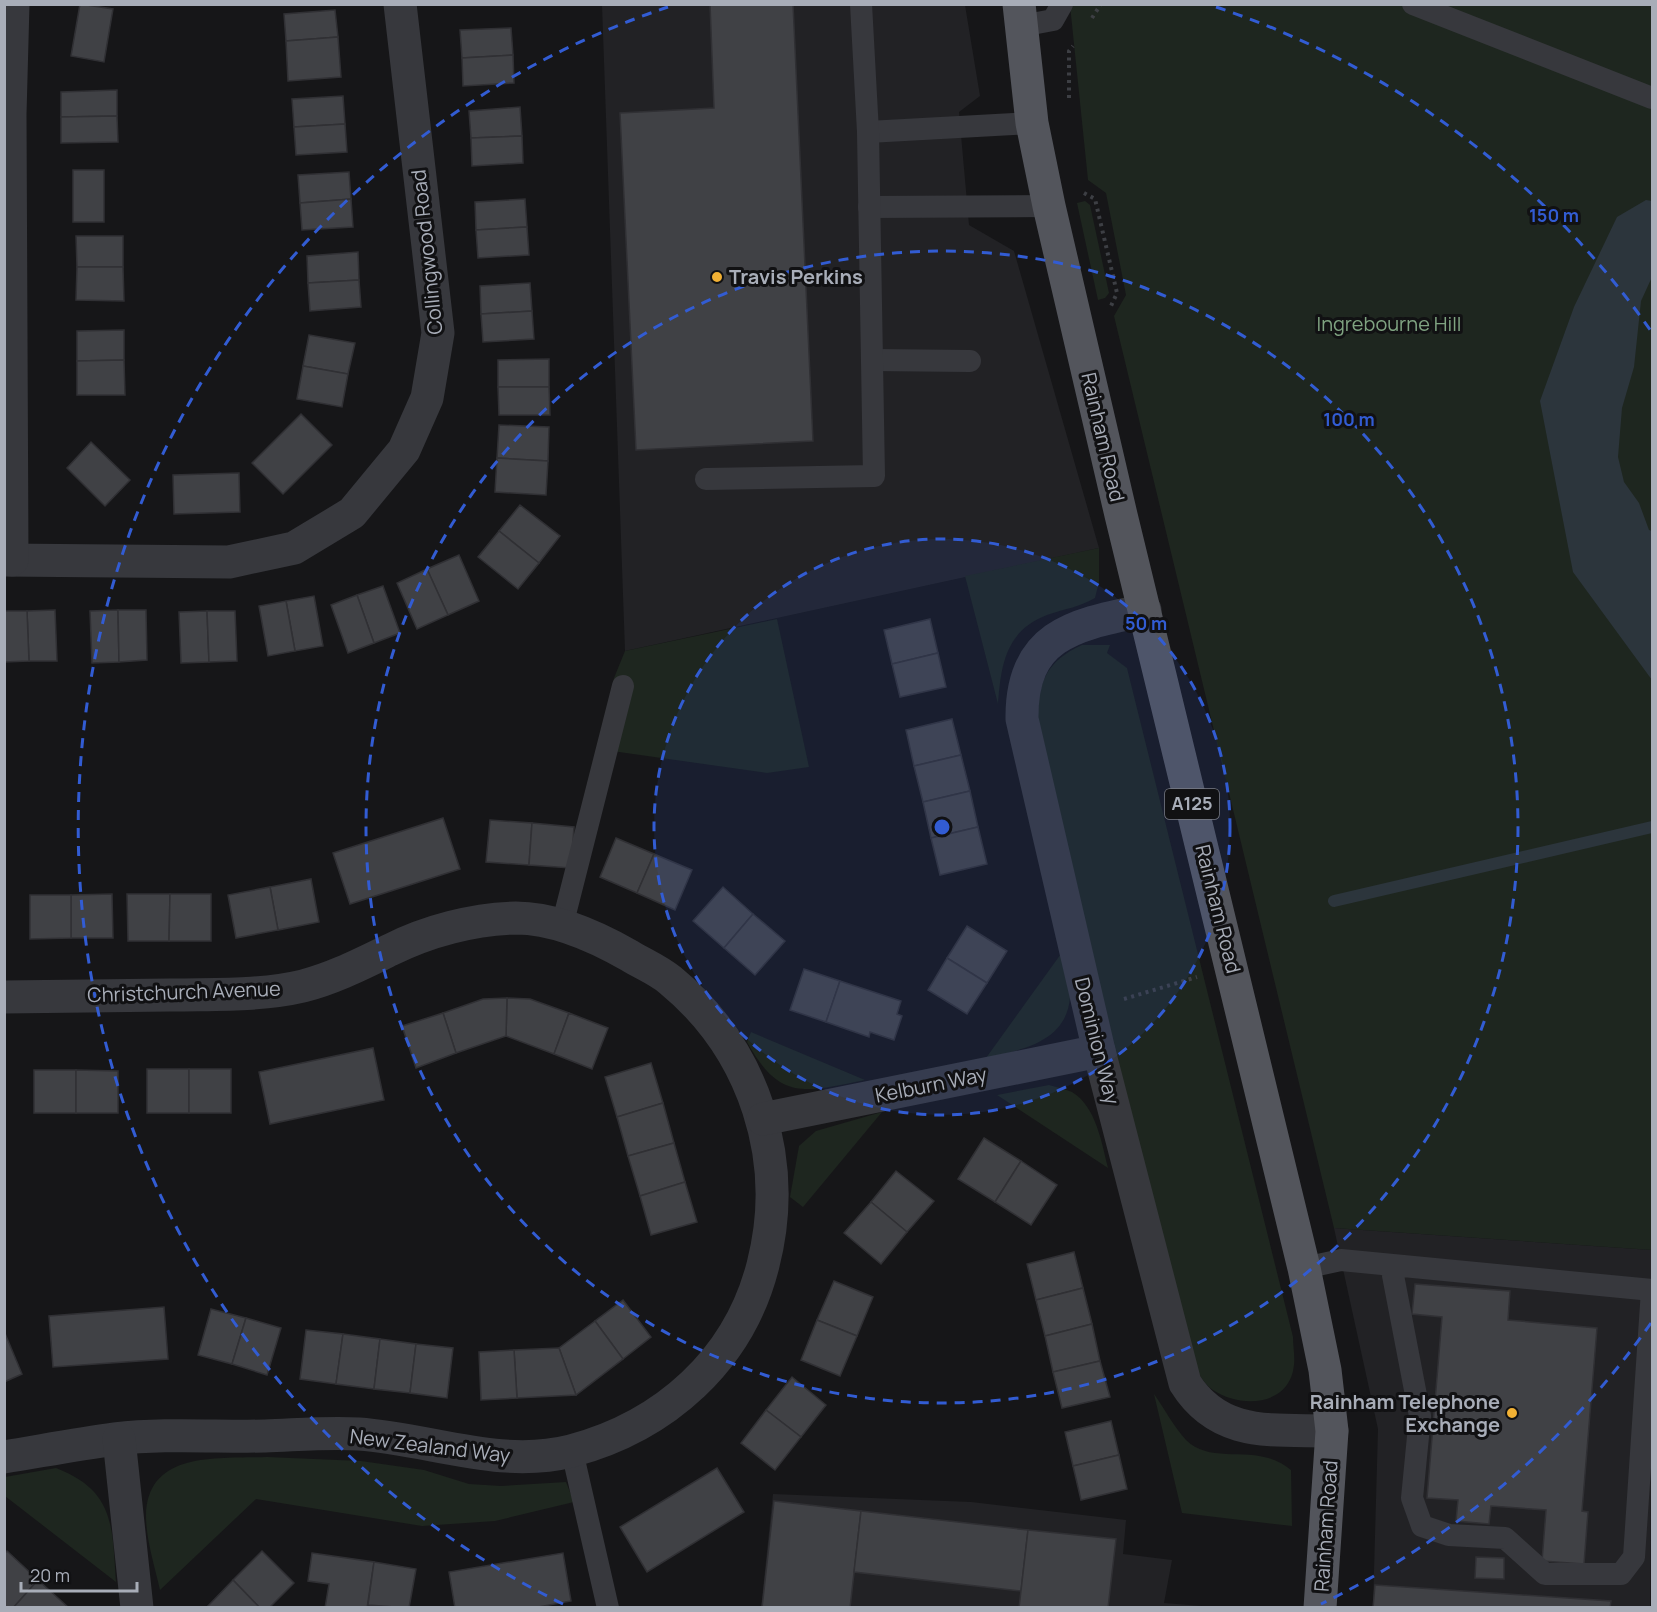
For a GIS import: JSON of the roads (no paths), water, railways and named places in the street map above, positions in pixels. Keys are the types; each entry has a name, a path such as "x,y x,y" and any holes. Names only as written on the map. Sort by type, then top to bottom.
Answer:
{"main road":[{"name":"Rainham Road","path":"1020,15 1032,123 1049,206 1304,1268 1325,1370 1332,1431 1320,1608"}],"street":[{"path":"8,560 7,114 13,4"},
{"name":"Collingwood Road","path":"8,560 229,562 294,548 352,513 404,450 427,398 438,333 400,4"},
{"name":"Dominion Way","path":"1145,610 1064,633 1037,655 1029,668 1022,694 1022,720 1099,1051 1185,1383 1206,1409 1222,1420 1241,1427 1332,1431"},
{"name":"Christchurch Avenue","path":"4,997 243,994 300,987 352,970 393,948 435,932 481,920 521,918 562,926 608,943 668,978 716,1025 744,1070 763,1119"},
{"name":"Kelburn Way","path":"763,1119 1099,1051"},
{"name":"New Zealand Way","path":"4,1457 119,1439 358,1434 493,1456 528,1458 572,1450 633,1428 684,1396 719,1359 740,1325 762,1271 772,1228 774,1187 763,1119"},
{"path":"119,1439 137,1608"}],"lane":[{"path":"706,479 874,476 868,132 861,4"},
{"path":"1020,15 1053,20 1062,4"},
{"path":"1413,4 1653,98"},
{"path":"868,132 1032,123"},
{"path":"869,207 1049,206"},
{"path":"872,360 970,361"},
{"path":"562,926 623,686"},
{"path":"1304,1268 1341,1260 1652,1290 1634,1557 1621,1574 1545,1574 1505,1538 1449,1534 1422,1526 1412,1498 1420,1416 1391,1265"},
{"path":"572,1450 608,1608"}],"waterway":[{"path":"1334,901 1652,827"}],"place":[{"name":"Travis Perkins","path":"717,277"},
{"name":"Rainham Telephone Exchange","path":"1512,1413"}],"park label":[{"name":"Ingrebourne Hill","path":"1389,324"}]}
